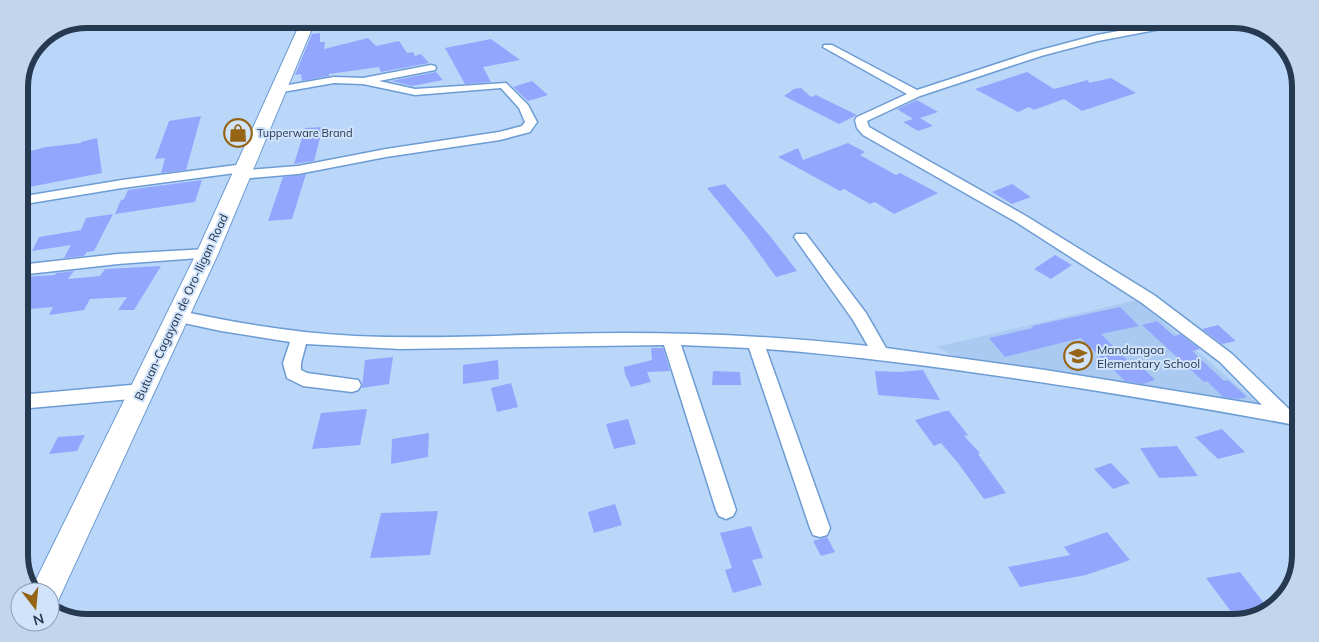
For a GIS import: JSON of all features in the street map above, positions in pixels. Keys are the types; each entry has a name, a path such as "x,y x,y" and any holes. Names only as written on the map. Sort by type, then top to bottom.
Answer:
{"highway":[{"name":"Butuan-Cagayan de Oro-Iligan Road","path":"51,582 206,254 305,27"}],"street":[{"path":"1157,27 1072,44 916,94 861,120 863,128 1021,219 1148,299 1226,358 1292,417"},
{"path":"828,47 916,94"},
{"path":"363,81 432,68"},
{"path":"28,200 122,184 242,172 298,170 386,153 500,136 526,129 531,122 524,107 502,85 415,92 363,81 334,80 277,90"},
{"path":"800,238 860,317 880,353"},
{"path":"28,269 118,259 206,254"},
{"path":"176,316 234,330 300,338 358,342 670,338 755,342 880,353 980,366 1292,418"},
{"path":"300,338 292,363 293,373 303,379 352,385"},
{"path":"670,338 726,510"},
{"path":"755,342 820,528"},
{"path":"28,401 142,391"}],"shaded area":[{"name":"Mandangoa Elementary School","path":"1137,300 1267,411 972,365 936,347"}],"building":[{"path":"320,33 320,42 325,42 324,49 368,38 376,46 399,41 407,53 413,52 415,56 421,54 429,63 381,72 379,67 329,74 329,76 302,81 301,74 295,75 312,34"},
{"path":"491,39 520,60 483,67 491,82 465,84 445,48"},
{"path":"436,72 443,80 412,86 391,81"},
{"path":"1027,72 1054,89 1088,80 1089,83 1111,78 1136,93 1082,111 1064,99 1034,110 1029,107 1018,112 975,89"},
{"path":"532,81 548,95 528,101 513,87"},
{"path":"801,88 811,97 816,95 857,115 839,124 784,96 794,89"},
{"path":"917,100 938,112 920,118 933,126 918,131 903,122 913,119 897,109"},
{"path":"201,116 186,170 161,173 165,158 155,159 169,121"},
{"path":"323,127 314,161 294,164 305,128"},
{"path":"97,138 102,173 28,187 28,152"},
{"path":"848,143 865,152 860,155 896,175 900,173 938,193 894,214 875,202 870,204 844,189 840,191 778,157 798,148 803,160"},
{"path":"306,174 292,219 268,221 283,177"},
{"path":"202,180 195,202 115,214 128,190"},
{"path":"725,184 770,236 797,271 776,277 748,238 707,188"},
{"path":"1012,184 1031,197 1012,204 992,192"},
{"path":"113,214 94,251 87,252 84,256 64,258 71,245 32,251 39,237 81,230 86,218"},
{"path":"1055,255 1072,265 1051,279 1034,269"},
{"path":"161,266 134,310 118,310 127,297 90,299 84,310 49,315 53,307 28,309 28,276 55,275 56,273 74,271 68,279 100,276 105,269"},
{"path":"1120,307 1139,326 1101,334 1137,370 1143,368 1155,380 1143,384 1125,381 1081,338 1005,357 989,338 1033,328 1032,326"},
{"path":"1157,321 1174,336 1180,334 1200,349 1192,351 1224,381 1228,380 1247,397 1238,399 1223,397 1207,381 1204,382 1142,325"},
{"path":"1218,325 1236,341 1222,344 1202,329"},
{"path":"651,348 663,348 670,371 647,372 651,382 631,387 624,367 652,360"},
{"path":"393,357 389,384 362,388 365,360"},
{"path":"498,360 499,379 463,384 463,365"},
{"path":"923,370 940,400 878,395 875,371"},
{"path":"713,371 740,372 741,385 712,385"},
{"path":"511,383 518,407 497,412 491,388"},
{"path":"367,409 360,445 312,449 321,413"},
{"path":"949,411 968,435 964,436 980,453 978,454 1006,493 984,499 941,443 934,446 915,420"},
{"path":"628,419 636,444 614,449 606,424"},
{"path":"1222,429 1245,452 1218,459 1195,437"},
{"path":"429,433 428,457 391,464 392,439"},
{"path":"85,435 77,451 49,454 58,437"},
{"path":"1177,446 1198,476 1159,478 1140,448"},
{"path":"1111,463 1130,483 1113,489 1094,469"},
{"path":"615,504 622,525 594,533 588,512"},
{"path":"438,511 430,555 370,558 381,513"},
{"path":"751,526 763,558 752,560 762,585 733,593 725,570 732,568 720,533"},
{"path":"1107,532 1130,560 1086,575 1020,587 1008,567 1070,555 1064,547"},
{"path":"827,537 835,552 821,556 813,541"},
{"path":"1240,572 1265,605 1255,610 1233,614 1206,578"}],"place":[{"name":"Tupperware Brand","path":"238,133"},
{"name":"Mandangoa Elementary School","path":"1078,356"}]}
